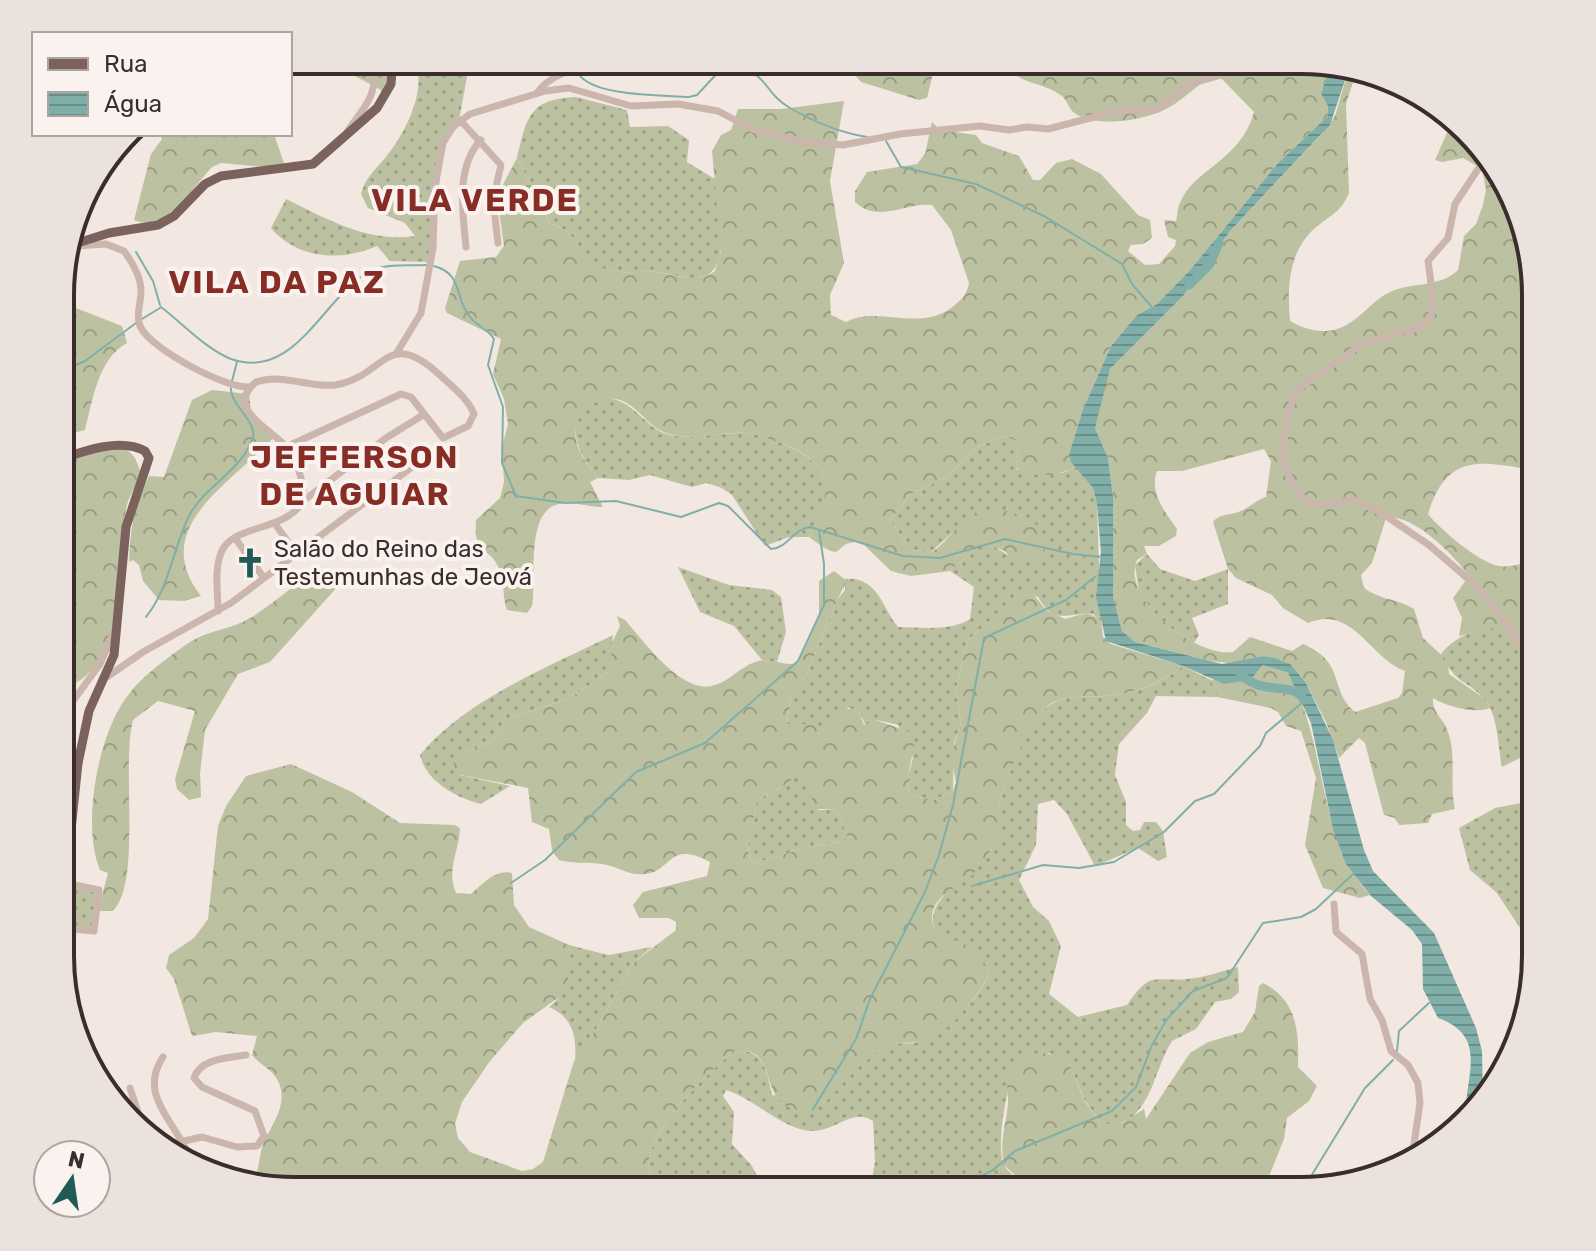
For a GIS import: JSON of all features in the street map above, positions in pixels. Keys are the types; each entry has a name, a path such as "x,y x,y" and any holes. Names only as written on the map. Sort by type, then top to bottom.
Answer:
{"main road":[{"path":"81,242 101,235 158,225 174,216 205,184 221,176 304,168 368,119 385,96 394,74"},
{"path":"74,455 96,449 129,446 145,451 149,458 126,527 121,611 114,655 89,711 74,796"},
{"path":"74,762 78,763"}],"street":[{"path":"335,147 374,93 372,74"},
{"path":"537,93 549,81 565,74"},
{"path":"396,354 421,313 433,248 436,176 443,143 460,120 537,93 569,88 631,106 698,107 729,114 764,133 822,145 843,145 900,134 980,126 1004,130 1048,129 1117,111 1158,109 1190,84 1225,74"},
{"path":"460,120 501,165 493,200 498,243"},
{"path":"466,247 463,187 470,158 481,140"},
{"path":"1480,166 1455,204 1448,238 1428,261 1433,298 1431,317 1418,328 1362,344 1304,384 1289,409 1282,455 1289,476 1305,502 1326,505 1352,499 1380,512 1455,565 1492,602 1522,647"},
{"path":"80,246 106,244 124,251 139,280 141,328 158,344 230,385 250,387 267,379 285,377 319,384 342,383 396,354 412,354 423,359 462,395 474,414 468,426 447,439 436,433 409,395 401,394 286,447"},
{"path":"250,387 245,402 251,417 286,447 298,469 303,501"},
{"path":"218,611 220,555 235,538 294,514 303,501 386,438 423,415"},
{"path":"104,679 143,652 218,611 420,461"},
{"path":"275,524 297,554"},
{"path":"235,538 264,578"},
{"path":"74,700 100,664 121,611"},
{"path":"74,885 99,890 94,931 74,927"},
{"path":"1334,904 1336,932 1362,954 1370,999 1382,1020 1391,1051 1408,1065 1418,1083 1419,1114 1414,1146"},
{"path":"178,1143 207,1138 251,1149 260,1142 263,1128 251,1106 195,1081 197,1071 209,1062 246,1055"},
{"path":"163,1057 154,1074 154,1087 161,1111 183,1146"},
{"path":"130,1088 138,1110"}],"green space":[{"path":"389,74 391,94 381,102 381,90 355,76"},
{"path":"418,74 467,74 460,115 446,136 428,262 390,261 377,246 334,256 306,252 293,246 271,228 286,199 364,233 415,236 405,223 368,208 361,194 410,118"},
{"path":"854,74 933,74 927,98 919,100 861,82"},
{"path":"1016,75 1327,76 1321,94 1328,106 1328,116 1278,163 1190,270 1157,304 1137,315 1111,346 1083,409 1069,454 1076,467 1046,475 1031,474 1016,468 1019,442 1004,436 980,446 946,477 911,494 890,520 911,550 931,552 970,515 988,510 1014,513 1037,525 1043,534 1045,545 1041,558 1027,561 995,547 978,547 950,571 911,576 891,571 861,542 851,542 835,552 830,551 809,537 821,510 825,486 817,466 807,456 776,441 746,433 691,437 673,435 655,427 626,403 607,399 586,410 579,418 575,435 580,453 598,478 590,482 603,507 564,503 548,509 536,533 532,606 527,613 507,610 500,571 492,557 480,546 476,532 476,520 500,498 504,482 502,447 508,424 504,399 493,374 501,339 447,313 445,308 460,261 496,257 504,246 497,196 517,158 550,224 570,235 595,264 617,272 701,277 715,271 721,251 712,151 721,135 731,130 738,109 781,109 844,101 830,181 844,263 830,295 831,315 846,322 872,316 915,319 943,313 965,295 969,283 951,230 932,205 873,211 855,202 855,191 867,172 917,164 925,154 932,122 940,130 976,135 982,143 1019,156 1033,180 1040,180 1056,163 1072,159 1101,174 1138,215 1150,220 1152,238 1143,244 1131,245 1128,251 1145,265 1159,264 1175,246 1176,240 1168,237 1164,220 1176,221 1186,191 1239,142 1254,112 1219,76 1158,112 1120,121 1093,120 1072,111 1064,98 1054,91"},
{"path":"1346,79 1354,81 1346,104 1349,193 1340,208 1301,244 1290,281 1290,321 1313,330 1337,329 1388,293 1442,280 1458,270 1464,236 1476,224 1486,190 1482,169 1463,158 1442,162 1435,160 1448,130 1485,172 1499,197 1518,252 1522,280 1522,469 1483,464 1456,471 1445,480 1428,514 1460,544 1490,563 1499,566 1522,564 1522,624 1459,636 1462,618 1453,598 1469,576 1432,537 1396,518 1386,518 1372,563 1361,575 1364,588 1414,609 1423,638 1448,661 1449,674 1485,699 1490,708 1461,709 1433,698 1434,708 1451,741 1455,809 1432,814 1428,823 1399,825 1395,818 1384,815 1365,743 1359,738 1339,758 1326,722 1306,683 1263,656 1229,663 1210,661 1135,642 1122,631 1113,597 1113,496 1108,458 1095,428 1095,417 1110,369 1184,295 1230,231 1321,135 1335,116","holes":["1264,449 1271,461 1266,497 1213,522 1228,569 1236,578 1272,595 1283,608 1308,623 1324,619 1337,621 1360,635 1381,656 1405,671 1402,693 1398,698 1355,712 1342,694 1332,668 1317,651 1303,644 1292,651 1250,637 1233,652 1201,646 1166,623 1140,592 1135,575 1137,560 1147,554 1144,546 1159,546 1176,536 1177,529 1157,494 1157,471 1182,471"]},
{"path":"576,97 627,110 630,127 668,126 689,140 687,162 715,179 722,236 717,264 710,273 692,278 601,268 588,259 570,235 550,224 517,158 528,121 539,106"},
{"path":"161,136 275,136 286,169 221,163 212,167 167,215 145,223 134,220 151,154 162,139"},
{"path":"74,307 122,326 127,343 117,350 103,369 85,430 74,433"},
{"path":"212,390 249,394 251,411 274,437 219,489 190,527 184,549 187,571 201,596 184,601 159,600 143,581 139,565 133,560 129,562 136,508 149,476 164,477 192,400"},
{"path":"609,398 628,406 667,434 751,434 775,440 807,456 823,475 825,486 825,498 809,537 789,537 765,546 732,495 707,483 692,487 650,475 629,480 598,478 582,454 575,430 583,410"},
{"path":"1004,436 1019,442 1016,469 1062,473 1076,467 1093,488 1097,504 1101,621 1093,614 1056,615 1038,597 1021,593 967,641 956,689 961,723 954,744 953,791 934,800 909,795 908,776 913,758 898,725 877,720 866,726 858,710 848,708 821,731 804,724 787,725 791,693 806,676 837,600 845,590 845,579 856,579 872,588 898,627 953,626 970,619 974,587 950,571 978,547 995,547 1009,556 974,513 931,552 911,550 890,520 911,494 946,477 980,446"},
{"path":"97,445 125,447 135,458 142,475 126,509 116,612 109,638 99,660 83,678 74,683 74,450"},
{"path":"1147,554 1160,569 1195,581 1228,569 1228,604 1192,618 1199,635 1194,643 1161,622 1139,592 1135,565"},
{"path":"678,567 729,585 772,590 781,597 786,632 777,662 762,660 734,626 700,612"},
{"path":"343,569 339,585 270,662 238,674 205,730 201,797 189,800 177,789 175,779 195,711 158,701 133,720 127,875 122,896 113,911 98,911 108,873 100,870 92,829 96,779 109,731 129,694 149,673 190,642 245,621 293,587 313,577"},
{"path":"834,571 847,581 806,676 791,693 787,724 812,724 822,730 838,714 852,709 858,710 864,725 876,720 910,732 915,741 908,776 909,795 934,800 953,791 956,783 951,756 961,723 956,689 967,641 1021,593 1032,593 1046,610 1065,619 1084,614 1096,617 1101,621 1103,637 1111,644 1183,666 1156,683 1136,690 1056,701 1035,722 1019,751 1001,796 996,842 975,872 944,895 933,910 935,932 971,947 990,970 981,989 944,1031 926,1041 894,1044 874,1054 816,1110 795,1110 782,1103 774,1093 759,1058 749,1052 733,1052 680,1104 657,1136 649,1167 652,1177 280,1177 256,1174 262,1147 282,1099 278,1081 252,1055 257,1036 216,1032 192,1036 174,979 166,968 169,955 194,938 208,919 218,826 226,806 246,776 291,764 352,792 400,823 455,825 460,828 452,877 456,893 471,894 495,875 512,873 514,905 529,927 569,945 571,961 566,992 523,1023 490,1061 462,1102 455,1124 458,1138 470,1152 522,1171 533,1169 543,1162 574,1061 597,1028 633,963 676,930 676,922 669,918 639,918 633,905 643,892 707,876 710,862 696,856 678,855 653,872 639,874 602,864 559,860 552,850 549,829 532,822 528,788 461,775 453,770 454,757 488,743 512,717 570,698 610,671 611,645 620,626 617,616 625,620 663,663 687,681 700,686 718,684 761,660 798,663 819,618 819,581","holes":["799,767 812,790 811,803 815,809 837,809 847,835 843,841 807,847 756,863 750,859 748,848 757,800 789,783"]},
{"path":"1522,624 1522,757 1502,767 1489,705 1457,677 1441,654 1459,638 1484,628"},
{"path":"613,635 610,671 570,698 512,717 488,743 466,752 460,775 510,786 481,804 462,798 444,787 423,765 420,755 460,717 536,672"},
{"path":"1263,665 1288,673 1310,730 1339,843 1352,870 1370,895 1360,898 1323,888 1305,845 1316,778 1301,731 1286,726 1278,712 1271,708 1217,697 1211,680 1254,675"},
{"path":"1183,666 1211,680 1217,697 1156,696 1147,713 1119,744 1115,775 1126,802 1126,825 1133,831 1140,830 1144,822 1156,822 1163,831 1167,857 1158,861 1138,848 1095,866 1067,814 1054,800 1038,804 1036,845 1019,880 1033,907 1049,921 1061,946 1049,994 1078,1017 1127,1005 1142,987 1153,980 1193,978 1238,967 1239,992 1231,999 1215,1002 1196,1029 1172,1041 1140,1109 1117,1124 1101,1124 1084,1099 1069,1063 1049,1053 1018,1061 1010,1081 1001,1144 1004,1165 1015,1177 872,1177 875,1161 873,1121 858,1117 818,1131 809,1131 787,1124 726,1090 723,1096 734,1112 732,1144 758,1177 652,1177 649,1167 657,1136 680,1104 733,1052 751,1053 762,1062 772,1095 823,1104 852,1072 878,1051 891,1045 928,1038 961,1013 980,991 990,970 935,932 933,918 936,906 978,865 995,842 999,806 1006,782 1035,721 1051,704 1063,699 1116,695 1165,678"},
{"path":"799,766 812,790 811,803 819,810 837,809 847,835 843,841 807,847 756,863 750,859 748,846 757,800 789,783"},
{"path":"1522,803 1522,931 1497,893 1470,870 1459,828 1495,808"},
{"path":"74,887 96,890 92,929 74,927"},
{"path":"569,945 608,955 652,947 633,963 597,1028 575,1060 571,1028 563,1016 549,1007 560,995 567,979"},
{"path":"1263,983 1275,990 1290,1008 1297,1030 1298,1067 1317,1086 1309,1101 1287,1118 1284,1139 1269,1177 1017,1177 1004,1165 1007,1081 1018,1061 1043,1053 1069,1063 1084,1100 1101,1124 1122,1123 1144,1109 1146,1119 1190,1053 1208,1042 1243,1032 1255,1012 1259,986"}],"water":[{"path":"1327,76 1346,78 1330,125 1230,231 1184,295 1110,369 1095,428 1108,458 1113,496 1113,597 1122,631 1135,642 1222,664 1263,656 1275,658 1290,664 1306,683 1333,740 1364,850 1373,871 1434,933 1476,1028 1482,1051 1483,1082 1466,1103 1471,1060 1469,1048 1464,1036 1454,1026 1438,1018 1423,989 1422,944 1412,930 1371,896 1346,864 1333,829 1311,723 1288,673 1263,665 1250,680 1224,684 1183,666 1106,641 1096,597 1101,552 1097,504 1093,488 1071,462 1069,454 1083,409 1111,346 1137,315 1157,304 1190,270 1278,163 1328,116 1328,106 1321,94"}],"waterway":[{"path":"579,74 586,81 612,91 689,97 697,95 716,74"},
{"path":"754,74 780,101 799,113 817,122 867,137"},
{"path":"886,141 901,167 976,184 1044,216 1122,264 1132,284 1151,306"},
{"path":"1189,285 1210,264 1219,243"},
{"path":"136,252 153,281 160,305"},
{"path":"161,307 222,355 254,363 274,358 291,348 353,283 370,271 390,266 426,265"},
{"path":"434,266 450,275 465,310 494,339 488,365 503,407 502,463 516,496 565,503 616,501 681,517 719,503 728,506 771,549 810,527 903,556 940,558 1005,539 1102,557"},
{"path":"142,319 160,308"},
{"path":"74,366 136,323"},
{"path":"232,381 237,362"},
{"path":"146,617 161,593 190,514 241,459 253,437 251,425 231,388"},
{"path":"511,883 545,860 636,772 705,743 798,661 824,605 824,564 819,531"},
{"path":"813,1109 856,1039 870,999 925,892 939,855 953,805 984,638 1066,600 1096,576"},
{"path":"1240,674 1258,685 1292,691 1304,700"},
{"path":"972,886 1043,865 1079,868 1114,862 1164,832 1195,801 1214,794 1260,746 1266,733 1303,702"},
{"path":"980,1177 1015,1151 1112,1111 1136,1087 1152,1045 1167,1019 1193,991 1227,978 1263,923 1301,917 1316,909 1353,874"},
{"path":"1397,1051 1399,1031 1429,1003"},
{"path":"1311,1177 1365,1088 1393,1060"}],"place":[{"name":"Salão do Reino das Testemunhas de Jeová","path":"250,563"}],"district":[{"name":"VILA VERDE","path":"475,200"},
{"name":"VILA DA PAZ","path":"277,282"},
{"name":"JEFFERSON DE AGUIAR","path":"355,476"}]}
